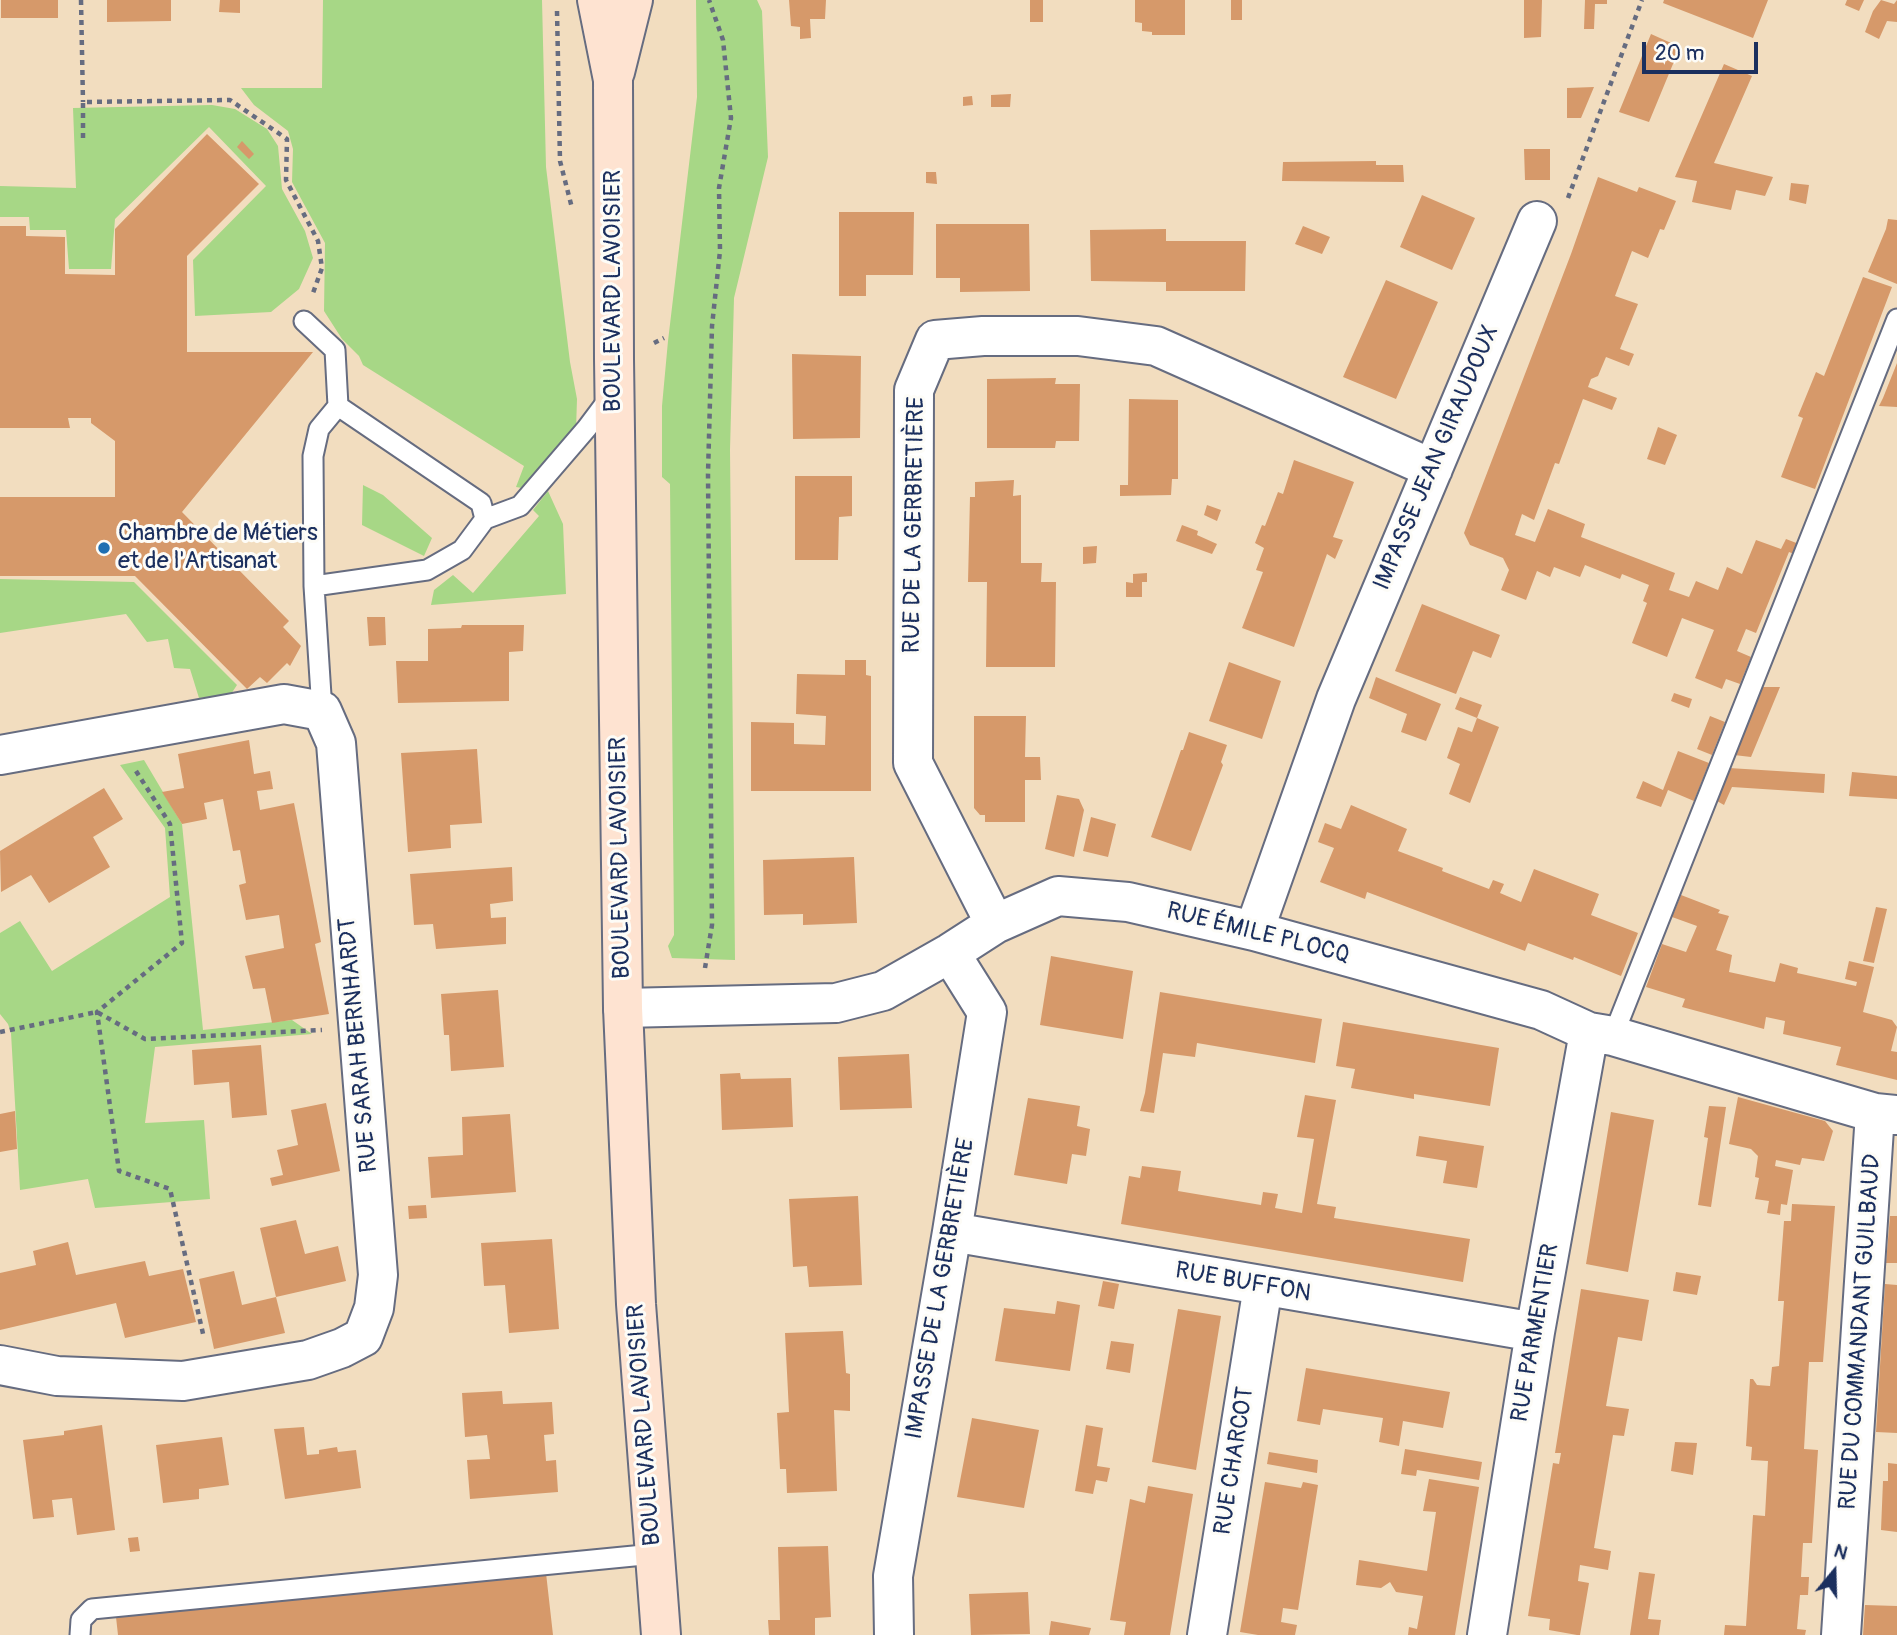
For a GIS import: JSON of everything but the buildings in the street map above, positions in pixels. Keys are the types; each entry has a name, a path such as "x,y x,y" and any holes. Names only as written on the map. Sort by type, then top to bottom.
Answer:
{"main road":[{"name":"BOULEVARD LAVOISIER","path":"597,0 613,80 614,393 623,1008 636,1304 661,1635"},
{"name":"BOULEVARD LAVOISIER","path":"613,80 634,0"}],"street":[{"name":"IMPASSE JEAN GIRAUDOUX","path":"1254,931 1336,699 1537,221"},
{"name":"RUE DE LA GERBRETIÈRE","path":"995,925 913,763 914,390 935,340 983,336 1078,336 1156,346 1433,469"},
{"path":"0,755 284,704 322,711"},
{"name":"RUE SARAH BERNHARDT","path":"0,1365 57,1376 183,1381 308,1360 363,1337 374,1308 378,1275 335,743 322,711"},
{"name":"RUE ÉMILE PLOCQ","path":"623,1008 836,1003 883,991 995,925 1058,895 1128,902 1254,931 1541,1010 1601,1034 1886,1114"},
{"name":"IMPASSE DE LA GERBRETIÈRE","path":"894,1635 893,1576 987,1012 950,953"},
{"name":"RUE PARMENTIER","path":"1487,1635 1535,1332 1601,1034"},
{"name":"RUE DU COMMANDANT GUILBAUD","path":"1840,1635 1886,1114"},
{"name":"RUE BUFFON","path":"952,1232 1535,1332"},
{"name":"RUE CHARCOT","path":"1207,1635 1263,1286"}],"lane":[{"path":"1601,1034 1897,319"},
{"path":"304,321 335,351 338,406 319,429 313,456 314,586 322,711"},
{"path":"314,586 427,570 462,550 485,519 520,506 614,393"},
{"path":"338,406 481,503 485,519"},
{"path":"80,1635 81,1620 92,1609 654,1554"}],"path":[{"path":"81,0 83,138"},
{"path":"698,1007 712,925 708,474 712,326 720,251 719,188 731,118 723,40 709,0"},
{"path":"1537,221 1568,198 1642,0"},
{"path":"83,102 230,100 287,139 286,180 318,241 322,268 304,321"},
{"path":"0,1032 97,1012 182,943 170,824 113,735"},
{"path":"97,1012 145,1039 358,1028"},
{"path":"97,1012 119,1171 170,1189 213,1376"}],"green space":[{"path":"323,0 542,0 546,167 577,399 576,430 522,488 516,487 524,466 363,365 324,311 325,243 292,182 293,149 288,131 254,105 241,88 322,88"},
{"path":"696,0 757,0 762,11 768,157 734,298 730,450 735,960 672,958 668,946 674,935 670,484 662,477 662,406 697,97"},
{"path":"212,105 235,109 267,129 278,146 282,189 305,231 313,258 299,289 271,312 195,316 193,260 266,186 209,127 115,219 111,269 69,269 66,230 30,230 29,217 0,217 0,186 76,188 73,108"},
{"path":"363,485 383,495 432,538 424,556 362,525"},
{"path":"548,491 563,524 566,594 431,605 434,590 453,575 473,593 539,516 533,510"},
{"path":"0,579 134,582 237,685 231,694 199,698 190,669 174,668 168,639 147,642 126,614 0,633"},
{"path":"144,760 182,824 203,1030 292,1020 312,1034 155,1047 145,1123 204,1120 210,1199 95,1208 88,1179 20,1190 11,1033 0,1014 0,933 20,921 52,971 170,897 165,828 120,765"}],"place":[{"name":"Chambre de Métiers et de l'Artisanat","path":"104,548"}]}
